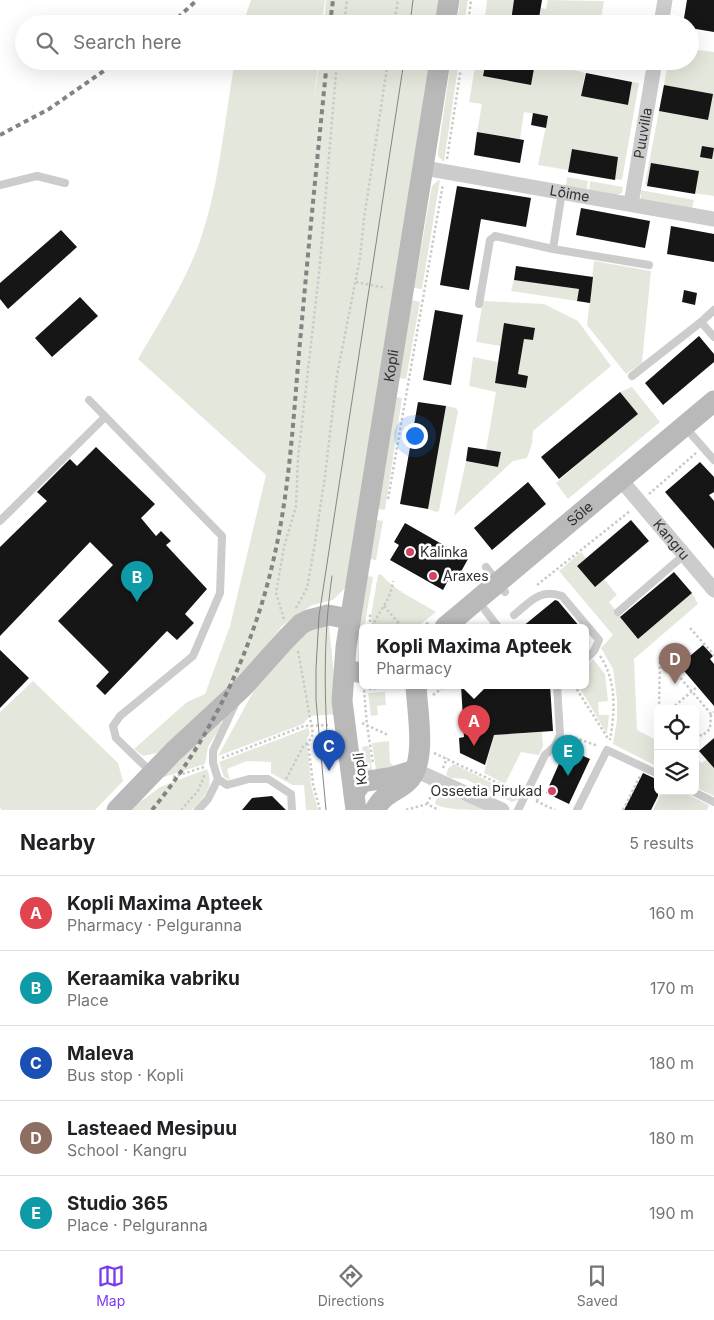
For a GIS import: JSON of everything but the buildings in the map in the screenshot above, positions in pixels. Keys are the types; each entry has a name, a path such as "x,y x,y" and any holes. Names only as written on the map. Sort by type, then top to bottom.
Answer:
{"street":[{"path":"447,15 449,0"},
{"path":"662,15 665,0"},
{"name":"Kopli","path":"362,800 352,700 357,669 350,619 439,70"},
{"name":"Puuvilla","path":"631,204 653,70"},
{"name":"Lõime","path":"424,168 714,219"},
{"name":"Sõle","path":"630,490 714,401"},
{"name":"Sõle","path":"448,624 497,581 698,441 714,417"},
{"name":"Kangru","path":"630,490 714,590"},
{"name":"Sõle","path":"467,624 484,610 497,581"},
{"path":"117,810 152,773 243,687 288,624 301,624 319,616 334,615 350,619 359,634"},
{"path":"406,689 404,703 406,752 415,770 502,810"},
{"path":"362,800 388,793 408,782 415,770 420,751 421,692"},
{"path":"362,800 393,777 415,770"}],"lane":[{"path":"0,185 37,176 65,183"},
{"path":"553,249 562,192"},
{"path":"479,304 490,240 495,236 553,249 649,265"},
{"path":"632,376 714,310"},
{"path":"701,322 714,337"},
{"path":"89,400 222,536 220,593 193,656 120,716 113,726 116,738 152,773"},
{"path":"0,520 105,417"},
{"path":"698,441 714,460"},
{"path":"618,612 684,555"},
{"path":"514,615 540,594 556,594 562,596 586,624"},
{"path":"484,610 496,624"},
{"path":"589,628 599,640 594,651 589,656"},
{"path":"243,687 214,751 213,763 218,779 227,785 249,779 268,779 290,794 292,810"},
{"path":"518,810 544,756 555,746 560,735 557,689"},
{"path":"577,810 608,750 654,772"},
{"path":"198,810 208,798 218,779"},
{"path":"699,794 714,802"}],"path":[{"path":"345,15 347,0"},
{"path":"396,15 398,0"},
{"path":"469,15 471,0"},
{"path":"281,787 304,745 308,743 313,734 288,624 276,593 284,547 296,506 298,458 319,274 336,70"},
{"path":"288,624 307,588 325,476 337,375 356,282 387,70"},
{"path":"387,506 445,172 461,70"},
{"path":"356,282 404,291"},
{"path":"530,590 630,490 698,441"},
{"path":"373,624 391,594 393,581"},
{"path":"384,606 399,624"},
{"path":"690,628 714,655"},
{"path":"577,689 610,742 614,718 609,669 599,654 594,651"},
{"path":"658,705 660,655 713,713 710,730 702,736 699,735"},
{"path":"676,705 698,687"},
{"path":"372,689 364,690 373,764"},
{"path":"358,721 388,735"},
{"path":"312,725 332,725"},
{"path":"566,734 608,750"},
{"path":"308,743 312,784 320,810"},
{"path":"441,773 447,758 555,810"},
{"path":"181,810 198,792 209,766"},
{"path":"623,810 644,768"},
{"path":"427,804 435,787"},
{"path":"406,810 427,804 439,810"}],"shaded area":[{"path":"251,0 325,0 323,15 246,15"},
{"path":"326,0 441,0 439,15 325,15"},
{"path":"460,0 468,0 466,15 458,15"},
{"path":"487,0 514,0 521,15 485,15"},
{"path":"548,0 604,1 602,15 540,15 541,8 546,9"},
{"path":"699,50 714,52 714,196 647,186 645,184 659,111 708,120 712,94 664,85 666,70 699,70"},
{"path":"234,70 317,70 314,104 318,70 431,70 346,587 333,600 312,605 282,626 253,663 207,709 157,753 143,756 134,749 187,702 205,694 230,626 266,475 138,359 180,287 194,257 207,219 217,174"},
{"path":"450,70 458,70 444,162 438,156"},
{"path":"474,70 484,70 483,76 530,85 533,70 574,70 585,73 581,96 628,105 632,82 639,83 622,180 615,179 618,157 572,149 568,170 538,165 548,116 524,112 520,139 477,132 482,104 469,102"},
{"path":"567,177 588,181 587,190 566,186"},
{"path":"440,180 422,289 414,288 432,186"},
{"path":"590,181 623,187 622,193 616,195 589,190"},
{"path":"640,190 694,200 692,209 641,199"},
{"path":"594,261 651,271 642,363 626,374 587,325"},
{"path":"514,280 579,289 577,301 511,291"},
{"path":"412,300 420,302 406,379 399,378"},
{"path":"483,301 544,304 578,321 611,366 533,431 532,444 527,458 513,461 454,516 466,461 498,467 501,452 486,450 496,392 469,386 473,357 498,362 495,383 526,388 528,376 518,374 524,339 533,340 535,328 504,323 501,346 476,342"},
{"path":"632,387 660,422 568,499 556,483 637,414 620,392"},
{"path":"396,397 402,398 385,510 378,509"},
{"path":"446,406 456,408 458,411 439,511 436,512 428,509"},
{"path":"377,520 383,521 376,560 370,559"},
{"path":"581,552 586,558 577,566 604,579 617,595 609,602 638,639 692,593 698,604 634,659 637,730 654,739 654,765 613,744 617,720 617,700 613,669 601,648 613,635 559,571"},
{"path":"381,574 399,590 436,612 421,624 372,624 371,615 378,575"},
{"path":"367,576 373,577 365,623 360,624"},
{"path":"325,625 329,626 338,714 310,716 303,724 218,756 258,683 307,630"},
{"path":"593,659 605,674 608,701 598,702 599,715 609,715 607,734 580,689 589,689 589,664"},
{"path":"33,681 118,763 123,781 95,810 2,810 0,808 0,712"},
{"path":"385,692 386,705 377,706 378,715 371,716 368,693"},
{"path":"219,722 221,726 208,747 205,764 163,776"},
{"path":"308,728 310,733 307,739 311,785 318,810 306,810 304,785 292,785 271,773 271,762 247,761 227,769 230,780 224,777 219,762"},
{"path":"542,732 543,746 539,755 521,752 505,784 484,773 494,735"},
{"path":"389,741 390,763 394,766 376,770 372,743"},
{"path":"362,747 369,747 373,777 365,772"},
{"path":"714,754 712,766 714,767 714,796 699,789 699,762 702,763"},
{"path":"454,764 520,797 512,802 465,779 451,778 446,775 448,769"},
{"path":"207,769 210,781 209,787 192,810 128,810 132,805 143,800 160,787"},
{"path":"439,788 484,810 451,809 439,806 435,804"},
{"path":"660,795 689,795 709,805 707,810 653,810"}],"tram line":[{"path":"411,15 413,0"},
{"path":"326,810 316,700 319,616 403,70"},
{"path":"329,763 325,669 332,576"}],"railway":[{"path":"181,15 197,0"},
{"path":"331,15 333,0"},
{"path":"0,135 49,109 105,70"},
{"path":"152,810 194,752 228,689 256,622 275,553 285,498 291,443 326,70"}],"place":[{"name":"Kalinka","path":"410,552"},
{"name":"Araxes","path":"433,576"},
{"name":"Keraamika vabriku","path":"137,602"},
{"name":"Lasteaed Mesipuu","path":"675,684"},
{"name":"Kopli Maxima Apteek","path":"474,746"},
{"name":"Maleva","path":"329,771"},
{"name":"Studio 365","path":"568,776"},
{"name":"Osseetia Pirukad","path":"552,791"}]}
